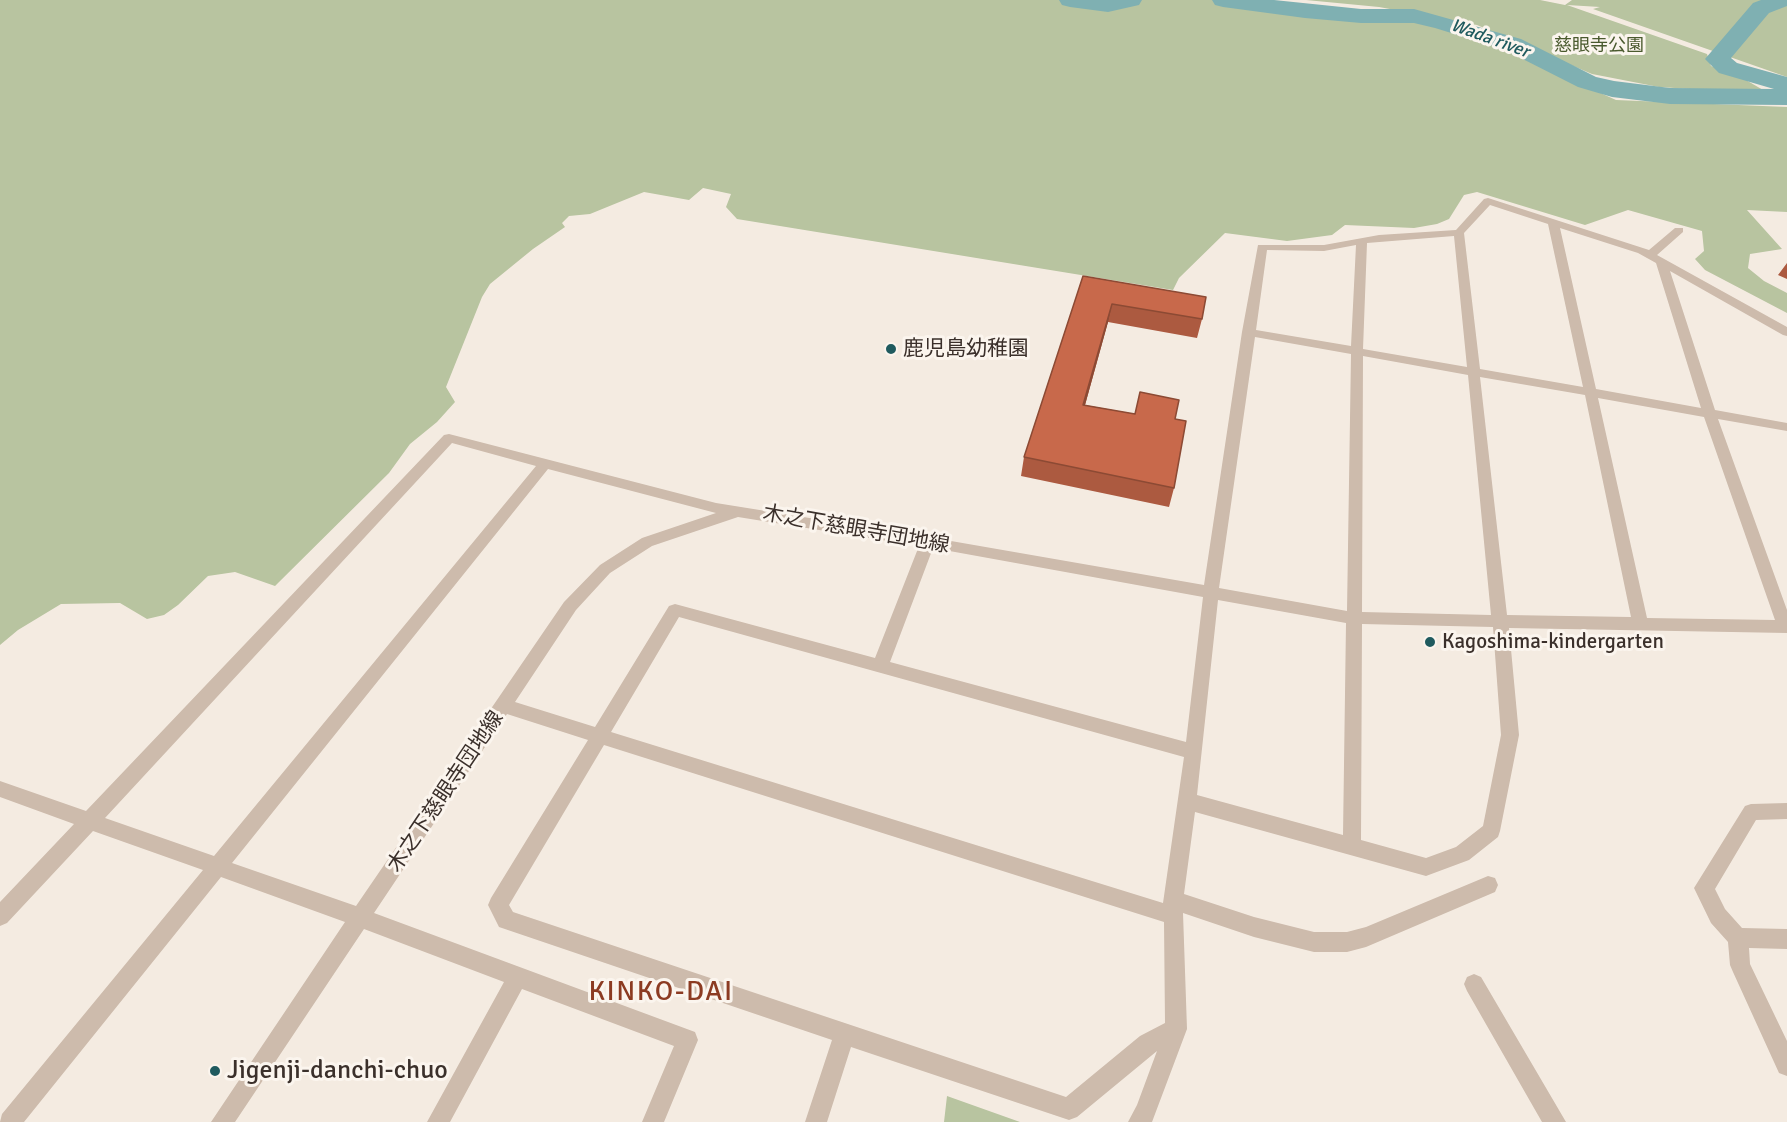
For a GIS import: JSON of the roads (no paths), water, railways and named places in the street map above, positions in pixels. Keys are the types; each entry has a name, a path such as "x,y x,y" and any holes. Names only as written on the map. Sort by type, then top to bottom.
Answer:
{"street":[{"path":"1139,1122 1146,1112 1176,1029 1173,908 1194,752 1210,592 1262,247 1324,248 1362,241 1459,233 1488,201 1553,221 1655,258 1787,332"},
{"path":"1553,221 1641,625"},
{"path":"1655,258 1679,230"},
{"path":"1187,801 1426,867 1462,854 1491,831 1510,735 1501,622 1472,371 1459,233"},
{"path":"1352,848 1357,351 1362,241"},
{"path":"1655,258 1786,627"},
{"path":"1248,332 1787,427"},
{"path":"0,916 449,438 544,465 716,508 741,510"},
{"path":"10,1122 544,465"},
{"name":"木之下慈眼寺団地線","path":"222,1122 570,606 605,569 647,542 692,525 741,510 1353,618 1786,627"},
{"path":"881,664 928,542"},
{"path":"1176,1029 1148,1044 1069,1108 506,920 498,905 675,610 881,664 1194,752"},
{"path":"504,706 1173,908 1314,942 1347,942 1366,938 1488,885"},
{"path":"0,789 361,918 687,1040 654,1122"},
{"path":"1787,811 1751,812 1704,888 1718,916 1738,938 1740,965 1787,1065"},
{"path":"1738,938 1787,939"},
{"path":"438,1122 517,978"},
{"path":"1474,984 1555,1122"},
{"path":"816,1122 845,1032"}],"waterway":[{"name":"Wada river","path":"1070,0 1108,5 1131,0"},
{"name":"Wada river","path":"1223,0 1361,16 1414,16 1441,22 1512,44 1587,82 1612,89 1670,96 1787,97"},
{"name":"Wada river","path":"1781,83 1728,68 1717,59 1761,8 1782,0"}],"place":[{"name":"鹿児島幼稚園","path":"891,349"},
{"name":"Kagoshima-kindergarten","path":"1430,642"},
{"name":"Jigenji-danchi-chuo","path":"215,1071"}],"district":[{"name":"KINKO-DAI","path":"661,993"}],"park label":[{"name":"慈眼寺公園","path":"1599,46"}]}
